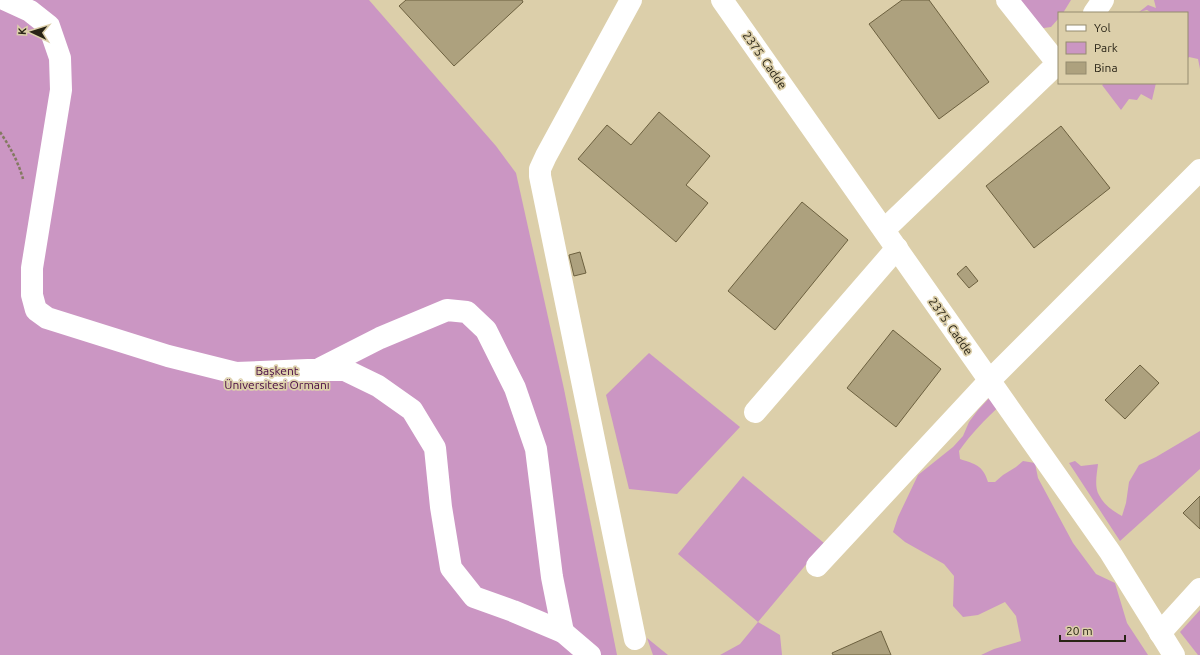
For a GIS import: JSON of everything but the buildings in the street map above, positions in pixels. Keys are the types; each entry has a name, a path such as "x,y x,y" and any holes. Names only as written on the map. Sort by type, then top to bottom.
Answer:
{"street":[{"path":"6,0 30,11 49,26 60,58 61,90 32,268 32,295 36,310 47,318 168,356 236,373 345,370 378,386 412,410 435,448 441,507 451,568 474,597 513,611 563,632 590,655"},
{"path":"630,0 546,156 540,169 540,176 634,639"},
{"name":"2375. Cadde","path":"722,0 1110,552 1174,655"},
{"path":"884,230 1058,63 1007,0"},
{"path":"1095,12 1103,0"},
{"path":"817,566 989,381 1200,170"},
{"path":"755,412 897,248"},
{"path":"317,370 380,338 447,310 467,312 486,330 514,388 536,449 552,576 563,632"},
{"path":"1160,633 1200,589"}],"green space":[{"name":"Başkent Üniversitesi Ormanı","path":"0,0 369,0 496,146 516,173 564,389 617,655 0,655"},
{"path":"1014,0 1071,0 1064,12 1058,12 1058,19 1051,27 1037,29"},
{"path":"1154,0 1200,0 1200,69 1198,59 1188,58 1188,12 1150,12 1147,10 1139,12 1148,5 1156,8"},
{"path":"1156,84 1152,100 1141,94 1137,100 1129,99 1121,110 1102,85"},
{"path":"649,353 740,427 677,494 629,489 606,395"},
{"path":"993,394 1001,405 978,427 959,451 960,459 978,466 984,472 988,482 995,482 1023,461 1035,463 1038,478 1073,543 1096,574 1115,583 1127,623 1148,655 981,655 994,649 1021,641 1016,616 1005,602 978,615 963,617 953,606 954,576 944,564 905,542 893,532 898,517 918,475 953,447 963,436 969,422 978,410"},
{"path":"1200,431 1200,469 1120,541 1069,463 1075,461 1081,466 1098,464 1096,480 1097,492 1106,505 1122,516 1126,503 1129,482 1139,465 1156,457"},
{"path":"743,476 824,543 758,622 678,554"},
{"path":"1200,610 1200,655 1198,655 1180,632"},
{"path":"758,622 780,635 782,655 720,655 740,644"},
{"path":"647,638 668,655 653,655"}]}
